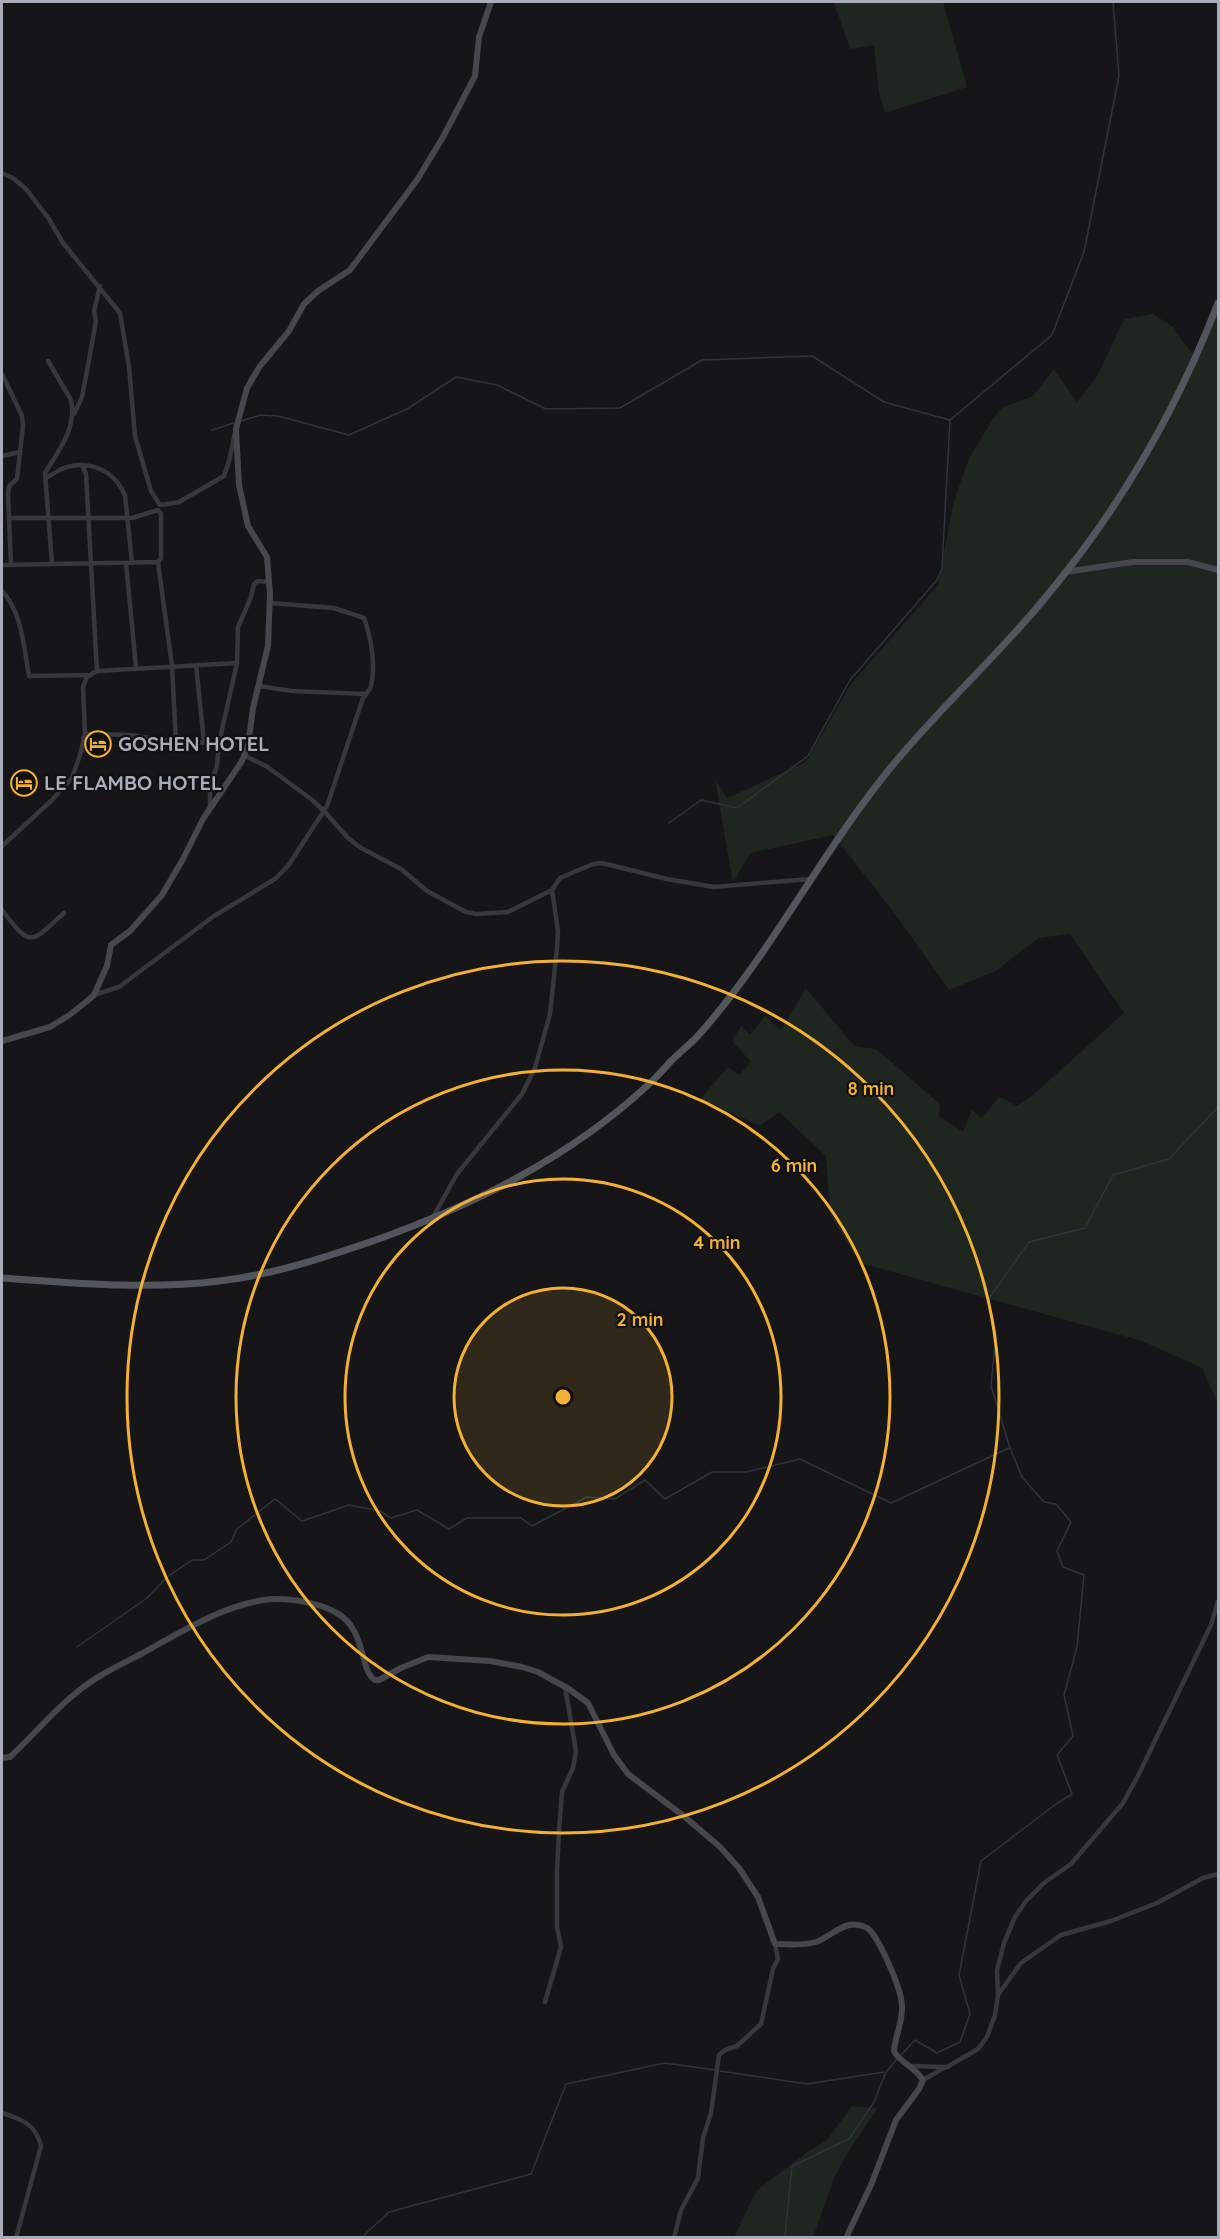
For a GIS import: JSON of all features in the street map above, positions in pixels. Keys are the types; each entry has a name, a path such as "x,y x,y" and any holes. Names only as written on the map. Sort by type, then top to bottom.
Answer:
{"main road":[{"path":"2,1278 96,1285 147,1286 220,1281 304,1264 389,1235 469,1203 536,1168 574,1144 650,1084 696,1038 744,978 831,847 893,765 1037,608 1092,537 1153,441 1190,370 1218,303"}],"street":[{"path":"2,173 13,178 26,189 49,219 63,243 120,313 129,367 135,436 151,491 160,505 179,502 224,476 251,379 289,331 304,304 318,291 350,270 417,180 475,76 479,37 491,2"},
{"path":"52,564 45,472 56,459 82,397 96,321 94,311 100,286"},
{"path":"48,361 71,400 73,417"},
{"path":"2,374 4,385 22,416 23,426 17,479 4,495 9,518 11,564"},
{"path":"94,995 107,966 111,945 130,931 162,895 183,859 202,819 245,756 268,646 270,603 267,557 248,526 238,485 236,429"},
{"path":"2,456 20,452"},
{"path":"82,465 86,474 97,671"},
{"path":"46,478 63,468 93,466 104,470 122,487 125,495 132,563"},
{"path":"9,518 132,518 158,510 161,514 161,558 158,562 171,666 176,742"},
{"path":"2,565 158,562"},
{"path":"1065,572 1133,562 1188,562 1218,570"},
{"path":"126,563 136,668"},
{"path":"210,810 210,786 217,766 219,743 237,663 238,627 254,584 258,581 269,582"},
{"path":"2,591 9,598 21,630 29,676 90,675"},
{"path":"2,1041 50,1027 94,995 118,987 214,916 274,879 288,866 324,811 366,694 371,687 372,667 368,630 364,618 334,608 270,603"},
{"path":"2,846 51,801 72,778 85,734 83,687 87,677 97,671 237,663"},
{"path":"196,665 204,742"},
{"path":"259,686 292,692 366,694"},
{"path":"85,734 130,735 176,742 219,743"},
{"path":"245,756 266,766 324,811 348,838 361,848 401,869 427,891 466,912 476,914 508,912 552,890 560,878 593,864 602,863 641,874 714,887 810,879"},
{"path":"433,1217 457,1174 522,1094 535,1068 550,1014 557,948 558,931 552,890"},
{"path":"2,910 21,936 30,938 40,934 64,913"},
{"path":"2,1758 10,1757 51,1714 105,1672 197,1623 264,1600 327,1607 348,1620 362,1647 367,1672 375,1680 428,1658 490,1661 538,1672 588,1703 614,1755 628,1774 686,1817 720,1847 739,1868 758,1897 778,1959 773,1969 761,2024 737,2046 719,2055 711,2113 703,2138 698,2178 681,2210 674,2238"},
{"path":"846,2238 871,2185 897,2120 923,2080 978,2049 987,2037 995,2015 998,1995 997,1970 1004,1943 1015,1917 1026,1901 1071,1864 1123,1803 1211,1625 1218,1601"},
{"path":"545,2002 561,1947 557,1927 558,1839 562,1792 573,1768 576,1751 565,1687"},
{"path":"998,1995 1021,1963 1061,1935 1112,1921 1157,1903 1203,1878 1218,1874"},
{"path":"775,1944 801,1945 816,1942 849,1925 867,1928 874,1935 900,1990 902,2007 894,2046 898,2057 912,2066 923,2080"},
{"path":"912,2066 947,2067"},
{"path":"2,2113 28,2123 39,2136 41,2146 15,2238"}],"shaded area":[{"path":"834,2 943,2 967,87 885,113 879,93 874,45 850,49"},
{"path":"1218,311 1218,1404 1202,1368 1142,1341 860,1263 830,1214 826,1156 779,1112 760,1126 700,1099 728,1067 739,1075 751,1062 732,1041 741,1026 750,1035 765,1016 781,1030 806,988 854,1046 876,1049 940,1104 939,1116 963,1132 972,1110 982,1118 999,1097 1017,1106 1033,1095 1124,1013 1070,934 1038,938 996,971 949,990 892,910 833,835 750,853 733,883 715,779 727,798 806,762 851,684 938,585 953,504 969,458 1002,408 1033,396 1054,369 1077,402 1098,375 1124,319 1153,314 1176,329 1175,331 1198,361"},
{"path":"852,2106 878,2108 835,2176 813,2237 734,2237 756,2191 810,2150 826,2141"}],"waterway":[{"path":"669,823 701,800 737,808 808,756 850,680 937,580 942,568 950,420 1052,335 1084,252 1119,76 1113,2"},
{"path":"241,421 261,415 278,416 349,435 407,409 456,377 497,385 546,409 620,408 702,360 812,356 884,402 950,420"},
{"path":"212,430 234,423"},
{"path":"901,2055 915,2040 937,2053 960,2042 970,2014 959,1975 981,1861 1072,1794 1057,1755 1073,1736 1064,1695 1077,1647 1084,1575 1063,1567 1057,1551 1071,1522 1056,1504 1044,1502 1022,1477 1010,1448 991,1386 996,1333 988,1300 1029,1242 1085,1228 1113,1175 1169,1159 1218,1107"},
{"path":"77,1647 147,1598 167,1577 192,1560 204,1560 231,1542 237,1529 275,1499 302,1521 349,1505 380,1511 391,1518 417,1510 449,1529 467,1518 521,1518 532,1526 587,1497 615,1499 645,1480 665,1499 712,1472 746,1472 800,1459 891,1503 1009,1448"},
{"path":"785,2238 792,2166 849,2139 874,2102 886,2072 898,2058"},
{"path":"361,2238 389,2212 531,2174 566,2084 665,2063 715,2070"},
{"path":"720,2071 807,2084 884,2072"}],"place":[{"name":"GOSHEN HOTEL","path":"98,744"},
{"name":"LE FLAMBO HOTEL","path":"24,783"}]}
